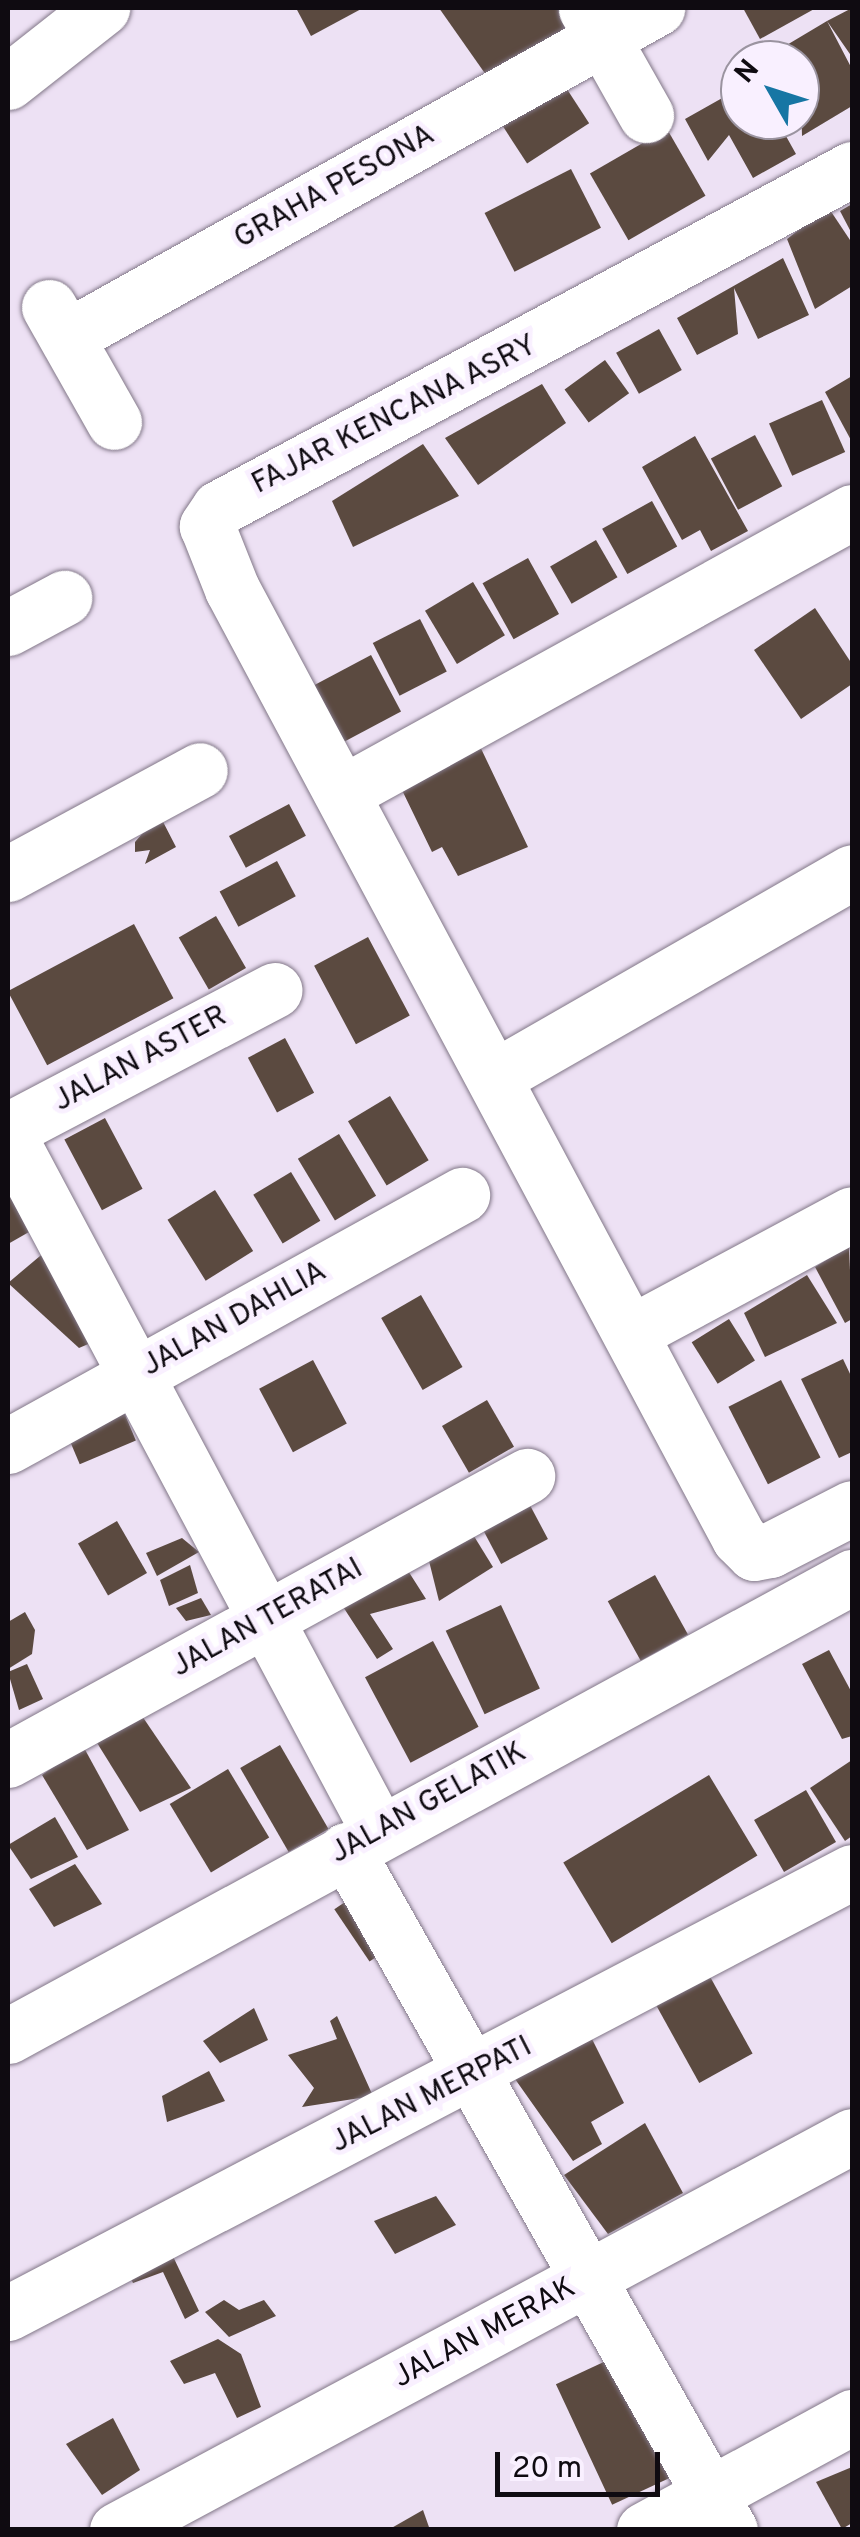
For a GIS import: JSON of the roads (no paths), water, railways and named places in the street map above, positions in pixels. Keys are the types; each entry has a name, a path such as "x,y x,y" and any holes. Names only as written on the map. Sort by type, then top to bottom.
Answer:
{"street":[{"path":"8,82 102,8"},
{"name":"GRAHA PESONA","path":"114,422 58,322 594,23 657,8"},
{"path":"594,23 646,116"},
{"name":"FAJAR KENCANA ASRY","path":"852,169 219,508 207,526 212,550 754,1554 852,1508"},
{"path":"344,792 852,512"},
{"path":"8,628 64,598"},
{"path":"8,874 200,770"},
{"path":"498,1076 852,872"},
{"name":"JALAN ASTER","path":"8,1133 275,990"},
{"path":"8,1133 270,1619 362,1840 472,2076 720,2512"},
{"name":"JALAN DAHLIA","path":"8,1446 462,1195"},
{"path":"634,1331 852,1214"},
{"name":"JALAN TERATAI","path":"8,1760 526,1476"},
{"name":"JALAN GELATIK","path":"8,2036 852,1576"},
{"name":"JALAN MERPATI","path":"8,2314 472,2076 852,1872"},
{"name":"JALAN MERAK","path":"117,2530 852,2136"},
{"path":"644,2530 720,2512 852,2417"}]}
